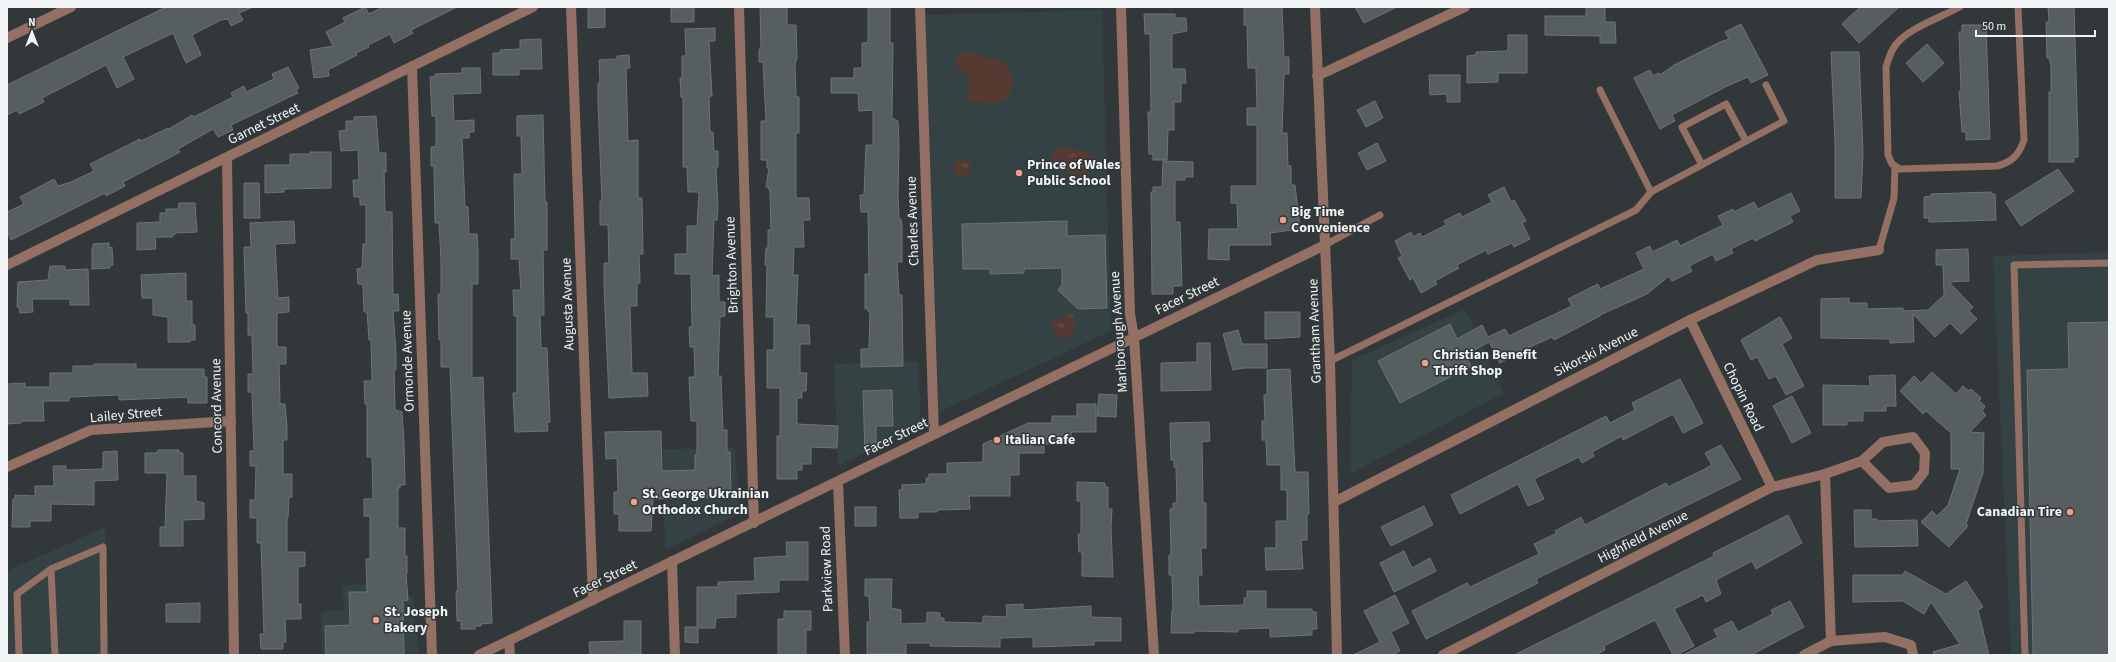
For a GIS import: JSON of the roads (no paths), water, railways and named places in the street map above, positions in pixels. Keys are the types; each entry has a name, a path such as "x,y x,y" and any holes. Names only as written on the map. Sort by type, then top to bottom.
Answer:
{"street":[{"path":"7,38 71,7"},
{"name":"Garnet Street","path":"7,265 533,7"},
{"name":"Augusta Avenue","path":"571,7 593,600"},
{"name":"Brighton Avenue","path":"739,7 754,523"},
{"name":"Charles Avenue","path":"920,7 934,434"},
{"name":"Marlborough Avenue","path":"1121,7 1130,314 1134,337 1154,655"},
{"name":"Grantham Avenue","path":"1315,7 1330,362 1338,655"},
{"path":"1317,76 1465,7"},
{"name":"Ormonde Avenue","path":"412,66 432,655"},
{"name":"Concord Avenue","path":"227,158 234,655"},
{"name":"Facer Street","path":"479,655 1325,245"},
{"name":"Sikorski Avenue","path":"1334,502 1690,320 1817,260 1879,250"},
{"name":"Chopin Road","path":"1690,320 1772,487"},
{"name":"Lailey Street","path":"7,467 91,430 231,421"},
{"name":"Highfield Avenue","path":"1444,655 1772,487 1825,474 1862,462 1883,442 1913,437 1925,453 1924,472 1914,485 1889,488 1862,462"},
{"path":"1825,474 1831,641"},
{"name":"Parkview Road","path":"838,482 845,655"},
{"path":"672,561 675,655"},
{"path":"1804,655 1831,641 1885,637 1910,645 1913,655"},
{"path":"509,641 510,655"}],"lane":[{"path":"1960,7 1908,34 1897,42 1890,54 1886,67 1888,155 1892,164 1896,167 1905,170 1997,166 2006,163 2018,154 2024,140 2018,7"},
{"path":"1330,362 1636,210 1651,192 1784,121 1766,85"},
{"path":"1600,90 1651,192"},
{"path":"1702,165 1682,127 1726,104 1746,141"},
{"path":"1879,250 1894,198 1896,167"},
{"path":"1325,245 1380,214"},
{"path":"2025,655 2014,266 2109,263"},
{"path":"19,655 17,594 51,569 103,548 104,655"},
{"path":"51,569 55,655"}],"place":[{"name":"Prince of Wales Public School","path":"1019,173"},
{"name":"Big Time Convenience","path":"1283,220"},
{"name":"Christian Benefit Thrift Shop","path":"1425,363"},
{"name":"Italian Cafe","path":"997,440"},
{"name":"St. George Ukrainian Orthodox Church","path":"634,502"},
{"name":"Canadian Tire","path":"2070,512"},
{"name":"St. Joseph Bakery","path":"376,620"}]}
